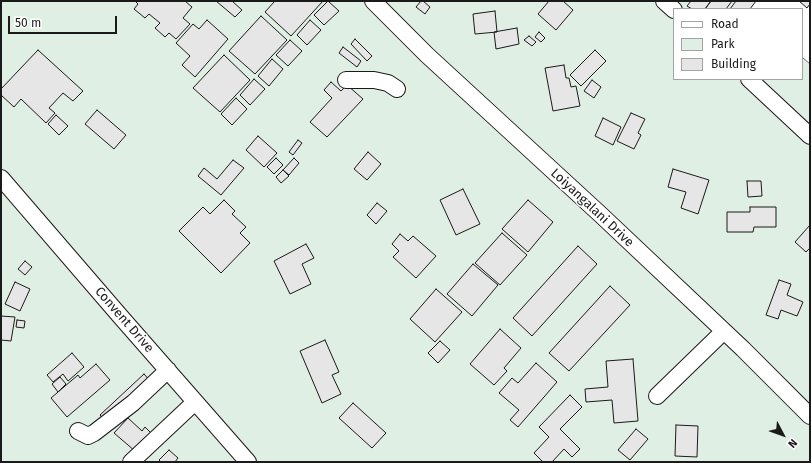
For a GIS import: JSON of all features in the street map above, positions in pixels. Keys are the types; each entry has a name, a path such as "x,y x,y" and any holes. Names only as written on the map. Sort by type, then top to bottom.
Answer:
{"street":[{"name":"Loiyangalani Drive","path":"373,1 427,55 601,215 724,331 810,416"},
{"path":"664,1 673,9"},
{"path":"346,80 374,80 388,83 397,89"},
{"path":"750,80 810,136"},
{"name":"Convent Drive","path":"1,178 248,462"},
{"path":"656,396 724,331"},
{"path":"78,431 88,436 94,434 133,403 168,370"},
{"path":"131,462 195,402"}],"green space":[{"path":"1,1 737,1 745,8 673,8 673,80 803,80 803,58 810,64 810,462 1,462"}],"building":[{"path":"135,1 185,1 192,7 183,18 190,24 176,39 169,33 165,37 155,28 160,23 149,14 145,18 134,9 138,4"},
{"path":"216,1 232,1 242,10 235,17"},
{"path":"275,1 323,1 291,36 265,12"},
{"path":"328,1 339,11 324,25 314,15"},
{"path":"421,1 430,7 425,14 416,7"},
{"path":"549,1 563,1 573,10 556,30 538,14"},
{"path":"691,1 711,1 706,8 690,8 687,6"},
{"path":"711,1 732,1 727,8 706,8"},
{"path":"736,1 756,1 751,8 731,8"},
{"path":"799,1 810,1 810,4 807,8"},
{"path":"495,11 497,32 475,34 473,14"},
{"path":"261,16 287,40 255,74 229,51"},
{"path":"207,20 228,39 195,77 182,65 190,56 176,43 193,24 199,29"},
{"path":"310,20 321,30 307,45 297,35"},
{"path":"517,28 519,44 496,49 494,32"},
{"path":"539,32 545,38 541,42 535,37"},
{"path":"529,36 536,42 532,46 524,40"},
{"path":"355,39 372,56 367,61 351,44"},
{"path":"290,40 302,51 288,66 276,55"},
{"path":"343,47 361,61 357,67 339,53"},
{"path":"38,50 83,91 73,101 63,93 49,108 55,113 46,123 21,99 14,107 1,95 1,89"},
{"path":"595,50 606,61 581,86 570,75"},
{"path":"224,55 250,80 220,112 193,88"},
{"path":"272,59 283,69 269,86 258,76"},
{"path":"564,65 566,78 569,78 571,87 576,86 580,106 553,111 545,68"},
{"path":"254,79 265,89 250,105 240,95"},
{"path":"592,80 601,87 594,98 584,91"},
{"path":"331,82 341,91 347,85 363,99 327,137 310,122 332,98 324,90"},
{"path":"236,98 247,109 232,125 221,114"},
{"path":"97,110 126,135 114,149 85,124"},
{"path":"631,113 645,119 638,133 641,135 634,149 617,141"},
{"path":"56,115 68,126 59,135 48,124"},
{"path":"603,118 621,127 613,145 595,136"},
{"path":"258,136 277,153 264,167 246,150"},
{"path":"298,140 302,143 293,155 289,152"},
{"path":"368,152 381,164 367,180 354,169"},
{"path":"276,158 283,165 274,174 267,167"},
{"path":"294,158 299,163 289,175 283,170"},
{"path":"233,160 244,168 221,195 198,176 204,168 217,179"},
{"path":"673,169 709,180 698,214 681,208 686,192 668,187"},
{"path":"283,170 289,176 281,183 276,177"},
{"path":"747,181 761,181 762,196 748,197"},
{"path":"463,189 480,224 456,235 440,200"},
{"path":"224,200 235,211 232,214 246,227 240,233 250,243 221,273 179,231 203,207 210,214"},
{"path":"528,200 553,222 528,252 502,229"},
{"path":"377,203 387,211 376,224 367,215"},
{"path":"750,207 776,207 776,227 754,227 753,232 727,232 727,212 750,212"},
{"path":"810,225 810,248 806,252 795,242"},
{"path":"502,233 527,255 500,285 475,263"},
{"path":"400,234 408,241 413,236 436,256 416,278 393,257 399,251 392,244"},
{"path":"306,244 314,258 302,264 311,284 290,294 274,261"},
{"path":"578,246 597,264 532,336 513,318"},
{"path":"25,261 32,267 25,275 18,269"},
{"path":"473,264 498,285 472,316 447,294"},
{"path":"779,280 791,284 787,295 803,302 797,316 781,310 778,319 766,315"},
{"path":"15,282 30,289 20,311 5,304"},
{"path":"610,286 630,305 569,371 549,353"},
{"path":"436,289 462,312 435,342 410,319"},
{"path":"1,316 15,317 11,341 1,340"},
{"path":"17,320 25,321 24,328 16,327"},
{"path":"500,329 521,348 504,368 507,371 494,385 470,364"},
{"path":"325,340 339,372 332,375 341,394 322,403 300,351"},
{"path":"440,341 450,350 438,363 428,353"},
{"path":"72,353 84,367 68,381 63,374 53,382 47,375"},
{"path":"633,359 638,421 614,423 612,400 586,402 585,389 608,387 606,361"},
{"path":"536,363 557,382 518,427 510,420 519,410 499,393 512,378 518,383"},
{"path":"96,364 110,380 67,417 51,398 78,375 80,378"},
{"path":"144,374 151,382 107,423 100,415"},
{"path":"60,377 66,384 58,392 52,384"},
{"path":"570,395 582,407 560,429 580,449 572,457 564,449 552,462 543,462 534,453 549,437 539,427"},
{"path":"353,403 386,433 372,448 339,418"},
{"path":"128,418 142,431 145,427 152,434 135,451 114,433"},
{"path":"676,425 698,426 697,457 675,456"},
{"path":"636,429 648,439 630,460 618,450"},
{"path":"169,450 178,458 175,462 161,462 159,460"}]}
